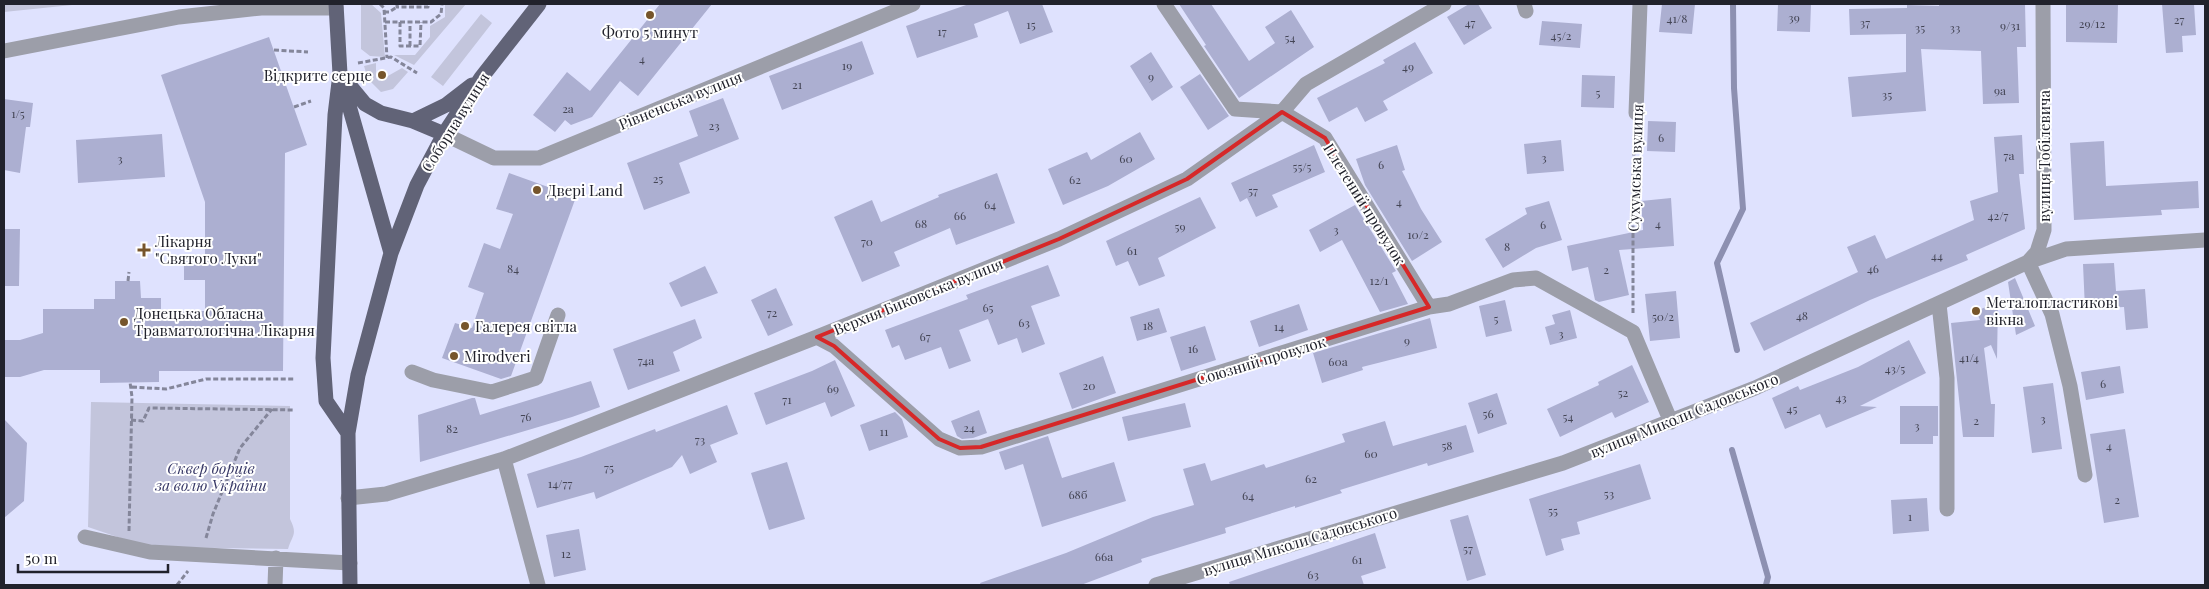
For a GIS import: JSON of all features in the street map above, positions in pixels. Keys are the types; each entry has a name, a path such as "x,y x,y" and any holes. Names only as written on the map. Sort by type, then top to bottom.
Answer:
{"main road":[{"name":"Соборна вулиця","path":"350,585 348,433 358,375 391,253 417,185 444,134 481,78 539,4"},
{"path":"336,6 340,74 335,115 323,358 326,401 348,433"},
{"path":"340,74 365,104 381,113 413,121 444,134"},
{"path":"340,74 391,253"},
{"path":"413,121 446,105 481,78"}],"street":[{"name":"Рівненська вулиця","path":"444,134 494,158 540,158 914,4"},
{"name":"Плетений провулок","path":"1164,4 1235,109 1282,112 1325,138 1429,307"},
{"name":"Верхня Биковська вулиця","path":"348,498 386,494 504,459 817,337 1059,239 1188,179 1282,112 1306,84 1444,4"},
{"name":"Сухумська вулиця","path":"1636,113 1640,4"},
{"name":"вулиця Тобілевича","path":"2028,262 2037,252 2044,230 2043,4"},
{"path":"4,52 179,17 261,8 336,6"},
{"name":"вулиця Миколи Садовського","path":"1156,585 1563,463 1754,388 2028,262 2066,248 2205,240"},
{"path":"2028,262 2052,314 2070,386 2085,476"},
{"name":"Союзний провулок","path":"817,337 834,346 939,439 960,448 981,447 1429,307 1449,304 1513,280 1536,278 1633,332"},
{"path":"1939,304 1947,378 1947,509"},
{"path":"412,372 433,380 492,392 536,378 558,315"},
{"path":"1633,332 1671,422"},
{"path":"504,459 538,585"},
{"path":"85,537 150,552 350,563"},
{"path":"275,585 276,558"}],"path":[{"path":"380,4 384,8 387,58"},
{"path":"384,12 389,12 397,5 428,7 428,4"},
{"path":"385,22 431,22 441,14 442,4"},
{"path":"400,22 400,46 420,46 421,22"},
{"path":"410,22 410,46"},
{"path":"274,50 308,52"},
{"path":"358,64 391,58 417,73"},
{"path":"294,107 311,101"},
{"name":"Сухумська вулиця","path":"1633,332 1633,173 1636,113"},
{"path":"128,281 129,272"},
{"path":"132,387 166,389 206,379 295,379"},
{"path":"129,547 132,420 132,387 130,382"},
{"path":"132,420 144,421 148,408 295,410"},
{"path":"202,554 213,514 240,448 272,409"}],"highlighted area":[{"path":"1282,112 1325,138 1429,307 981,447 960,448 939,439 834,346 817,337 1059,239 1187,179"}],"green space":[{"path":"4,4 82,4 4,12"},
{"path":"361,4 371,4 381,13 385,57 370,56 361,49"},
{"path":"445,4 466,4 414,65 394,55 415,55 430,37 430,26 445,17"},
{"path":"481,14 492,23 443,86 431,77"},
{"path":"376,63 376,78 379,81 402,68 408,72 393,89 381,92 368,79 364,66"},
{"name":"Сквер борців за волю України","path":"91,402 290,406 290,519 294,528 294,535 288,549 147,547 88,527"}],"building":[{"path":"660,4 712,4 638,96 620,81 592,117 571,125 565,120 555,132 533,115 567,72 590,91"},
{"path":"969,4 1042,4 1053,32 1020,44 1008,11 974,24 978,37 917,58 906,26"},
{"path":"1179,4 1211,4 1249,61 1275,43 1265,27 1291,10 1314,47 1239,98 1204,46 1206,45"},
{"path":"1469,4 1478,4 1492,28 1464,45 1447,17"},
{"path":"1662,4 1695,4 1692,34 1659,32"},
{"path":"1778,4 1811,4 1810,32 1777,31"},
{"path":"1939,4 2025,4 2026,47 2017,47 2019,103 1983,104 1981,51 1921,49 1926,111 1852,117 1848,77 1906,72 1906,34 1850,35 1849,9 1907,8 1907,5 1939,6"},
{"path":"2066,4 2118,4 2117,43 2066,42"},
{"path":"2162,4 2194,4 2196,35 2182,36 2183,52 2166,53"},
{"path":"1542,21 1582,24 1580,48 1539,45"},
{"path":"269,37 307,145 285,153 283,371 159,371 159,382 100,383 100,370 44,370 20,377 4,377 4,340 20,340 43,333 43,309 94,309 94,299 115,299 115,281 140,281 141,298 161,298 161,311 205,311 205,280 184,280 184,258 205,258 205,202 161,75"},
{"path":"862,41 874,74 782,110 769,76"},
{"path":"1415,42 1433,73 1383,101 1388,110 1365,122 1357,107 1329,122 1317,98 1385,63 1383,60"},
{"path":"1151,52 1173,87 1152,101 1130,66"},
{"path":"1200,74 1229,116 1208,130 1180,87"},
{"path":"1582,75 1615,76 1614,108 1581,107"},
{"path":"723,98 739,139 679,163 690,193 644,210 627,163 698,136 689,111"},
{"path":"4,99 33,103 30,127 26,127 20,173 4,170"},
{"path":"1648,121 1676,122 1675,152 1647,151"},
{"path":"1140,132 1155,159 1108,186 1063,205 1048,169 1087,152 1091,160"},
{"path":"162,134 165,177 78,183 76,140"},
{"path":"2022,135 2024,174 2019,174 2025,229 1966,255 1968,260 1870,300 1764,351 1750,323 1858,272 1847,247 1875,235 1886,259 1974,220 1970,201 1998,192 1994,137"},
{"path":"1561,140 1564,171 1527,174 1524,144"},
{"path":"2104,141 2106,186 2198,181 2199,208 2161,210 2162,215 2074,220 2070,143"},
{"path":"1314,145 1325,172 1272,195 1278,207 1256,217 1247,198 1240,202 1231,183"},
{"path":"1397,145 1405,170 1402,171 1421,209 1442,242 1412,261 1365,185 1356,159"},
{"path":"509,173 576,197 511,376 501,379 442,358 455,323 472,328 484,293 468,287 484,243 500,249 513,214 496,209"},
{"path":"997,173 1015,223 956,245 950,228 894,252 900,266 862,282 834,217 872,200 881,222 939,197 938,195"},
{"path":"1200,197 1216,228 1158,258 1165,276 1139,286 1128,261 1116,266 1106,241"},
{"path":"1671,198 1674,246 1619,250 1629,295 1599,302 1595,300 1588,267 1572,271 1567,246 1643,230 1641,201"},
{"path":"1549,201 1562,240 1536,248 1503,268 1485,239 1527,214 1525,208"},
{"path":"1355,205 1396,271 1392,273 1408,304 1380,312 1342,240 1320,252 1309,230"},
{"path":"4,229 20,229 19,286 4,286"},
{"path":"2114,263 2116,291 2145,289 2148,328 2126,330 2124,307 2085,309 2083,264"},
{"path":"1048,265 1060,296 1031,306 1045,344 1022,353 1017,338 998,345 988,319 959,330 971,361 949,369 941,347 905,360 899,345 892,348 885,330 968,299 966,295"},
{"path":"705,266 718,293 681,307 669,283"},
{"path":"2015,278 2035,326 2016,335 2008,282"},
{"path":"776,288 793,325 768,336 751,300"},
{"path":"1676,291 1680,338 1650,341 1645,294"},
{"path":"1505,300 1512,331 1486,337 1479,306"},
{"path":"1998,302 1997,359 1991,345 1984,348 1991,404 1995,404 1994,437 1963,437 1951,323 1980,320 1976,311"},
{"path":"1299,304 1308,330 1259,347 1250,321"},
{"path":"1159,308 1167,332 1137,341 1130,317"},
{"path":"1570,310 1577,338 1550,345 1545,327 1555,324 1552,315"},
{"path":"1430,318 1437,348 1362,367 1363,370 1322,383 1313,353"},
{"path":"695,319 702,338 673,352 680,371 628,390 613,349"},
{"path":"1205,326 1216,360 1181,371 1170,337"},
{"path":"1909,340 1926,373 1860,406 1877,407 1826,428 1820,414 1785,429 1772,398 1798,386 1800,390 1858,367"},
{"path":"1103,356 1116,393 1072,409 1059,373"},
{"path":"835,360 855,406 831,417 825,402 766,425 754,393 812,371"},
{"path":"1632,365 1649,402 1615,418 1612,412 1560,437 1547,409 1599,385 1598,382"},
{"path":"2120,366 2124,393 2086,400 2081,372"},
{"path":"591,381 600,407 420,462 418,415 475,398 480,415"},
{"path":"2053,383 2062,449 2032,453 2023,387"},
{"path":"1497,393 1507,424 1478,434 1468,403"},
{"path":"1185,403 1191,427 1128,441 1122,417"},
{"path":"727,405 738,434 710,445 717,462 690,474 682,455 672,467 596,499 594,492 537,508 527,474 581,457 655,429 656,432"},
{"path":"1900,406 1938,406 1938,436 1933,436 1933,444 1900,444"},
{"path":"979,410 987,433 973,438 962,439 957,436 951,421"},
{"path":"895,412 902,419 908,437 869,451 860,425"},
{"path":"4,419 27,443 24,501 4,518"},
{"path":"1385,421 1393,446 1466,425 1474,452 1428,466 1427,463 1340,490 1342,493 1225,528 1226,533 1141,559 1142,562 1081,585 981,585 980,583 1066,553 1153,517 1194,505 1183,469 1205,463 1211,481 1264,464 1266,468 1345,442 1342,434"},
{"path":"2125,429 2139,517 2104,523 2090,434"},
{"path":"1048,436 1062,478 1114,462 1126,501 1042,527 1023,464 1005,470 999,452"},
{"path":"787,462 805,519 769,530 751,473"},
{"path":"1640,464 1651,499 1577,522 1580,534 1561,539 1564,550 1546,556 1529,499"},
{"path":"1927,498 1929,531 1893,534 1891,500"},
{"path":"1468,515 1486,575 1467,581 1450,520"},
{"path":"579,529 586,570 554,577 546,535"},
{"path":"1375,533 1386,568 1361,576 1364,585 1230,585 1229,582"}],"waterway":[{"path":"1733,4 1734,88 1743,209 1717,263 1737,350"},
{"path":"1732,450 1768,577 1766,585"}],"place":[{"name":"Фото 5 минут","path":"650,15"},
{"name":"Відкрите серце","path":"382,75"},
{"name":"Двері Land","path":"537,190"},
{"name":"Лікарня \"Святого Луки\"","path":"144,250"},
{"name":"Металопластикові вікна","path":"1976,311"},
{"name":"Донецька Обласна Травматологічна Лікарня","path":"124,322"},
{"name":"Галерея світла","path":"465,326"},
{"name":"Mirodveri","path":"454,356"}]}
